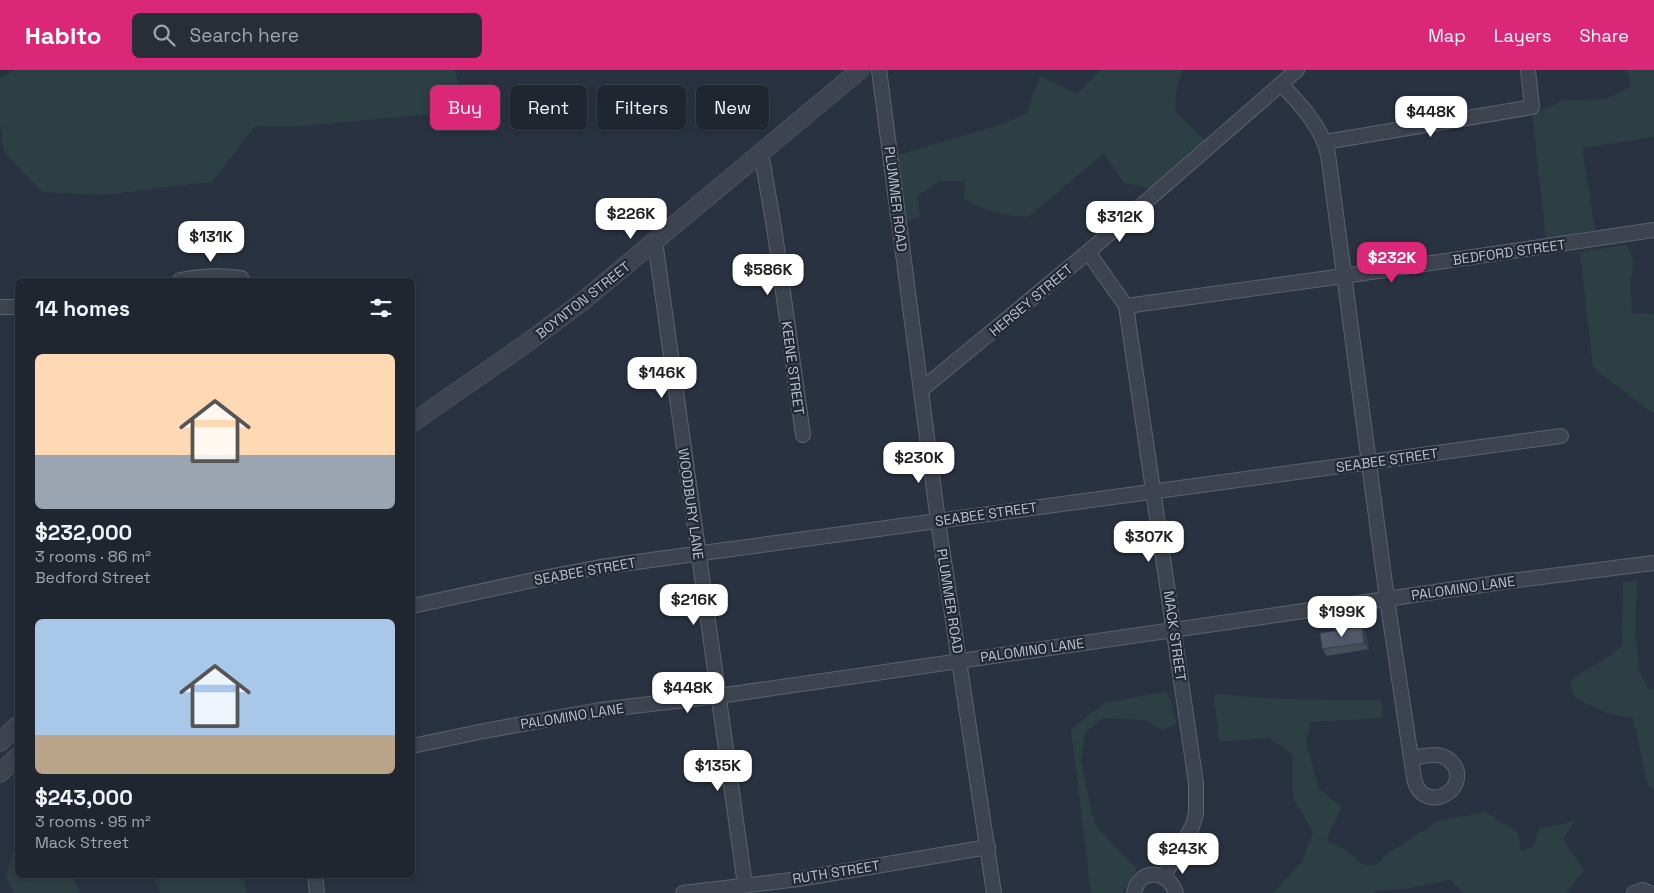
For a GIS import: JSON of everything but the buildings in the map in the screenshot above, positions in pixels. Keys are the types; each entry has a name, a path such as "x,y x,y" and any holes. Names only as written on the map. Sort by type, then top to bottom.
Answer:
{"street":[{"name":"BOYNTON STREET","path":"415,421 544,331 618,273 860,70"},
{"name":"PLUMMER ROAD","path":"879,70 938,521 994,893"},
{"name":"HERSEY STREET","path":"921,390 1088,252 1297,70"},
{"path":"1325,142 1532,107 1528,70"},
{"path":"1281,84 1298,101 1318,127 1325,142 1387,598 1411,758"},
{"name":"KEENE STREET","path":"761,152 774,228 803,435"},
{"name":"BEDFORD STREET","path":"1126,306 1654,230"},
{"name":"WOODBURY LANE","path":"655,241 745,885"},
{"name":"MACK STREET","path":"1088,252 1126,306 1197,799 1196,814 1192,827 1164,876"},
{"path":"190,278 227,276 237,278"},
{"path":"0,307 15,307"},
{"name":"SEABEE STREET","path":"415,605 600,567 1561,436"},
{"name":"PALOMINO LANE","path":"415,745 599,710 719,696 1387,598 1654,563"},
{"path":"0,742 15,728"},
{"path":"0,773 15,759"},
{"name":"RUTH STREET","path":"683,893 809,877 988,847"},
{"path":"1134,893 1138,882 1143,878 1157,875 1164,876 1170,880 1176,893"},
{"path":"315,878 317,893"},
{"path":"1634,893 1643,890 1650,893"}],"shaded area":[{"path":"15,70 455,70 459,85 430,85 430,114 292,127 255,126 212,182 102,195 42,192 4,152 0,121 0,78"},
{"path":"1101,70 1182,70 1176,93 1175,111 1207,142 1151,189 1124,183 1104,154 1028,217 994,212 971,203 963,198 965,181 940,181 918,196 920,218 905,221 898,155 993,127 1026,114 1040,76 1077,94"},
{"path":"1627,70 1654,70 1654,137 1582,148 1595,230 1546,239 1532,114 1564,100 1605,99 1631,87"},
{"path":"1626,245 1634,261 1630,284 1632,313 1654,314 1654,414 1593,368 1580,252"},
{"path":"1637,581 1635,628 1639,670 1648,689 1654,689 1654,790 1648,786 1633,718 1609,714 1574,697 1570,681 1610,656 1622,646 1623,582"},
{"path":"1167,691 1177,723 1163,730 1144,720 1103,718 1085,733 1081,762 1094,822 1111,843 1137,869 1123,893 1091,893 1071,729 1104,703"},
{"path":"1213,694 1284,699 1381,700 1383,718 1311,722 1306,741 1319,789 1342,807 1326,840 1345,849 1363,865 1377,865 1384,856 1438,821 1485,812 1518,832 1521,852 1534,846 1539,829 1575,821 1563,839 1584,870 1566,893 1464,893 1450,880 1411,888 1375,891 1374,893 1272,893 1302,862 1313,832 1293,798 1292,754 1269,738 1220,742"},
{"path":"15,846 15,878 73,878 80,893 14,893 6,876"},
{"path":"155,878 244,878 246,893 161,893"}]}
